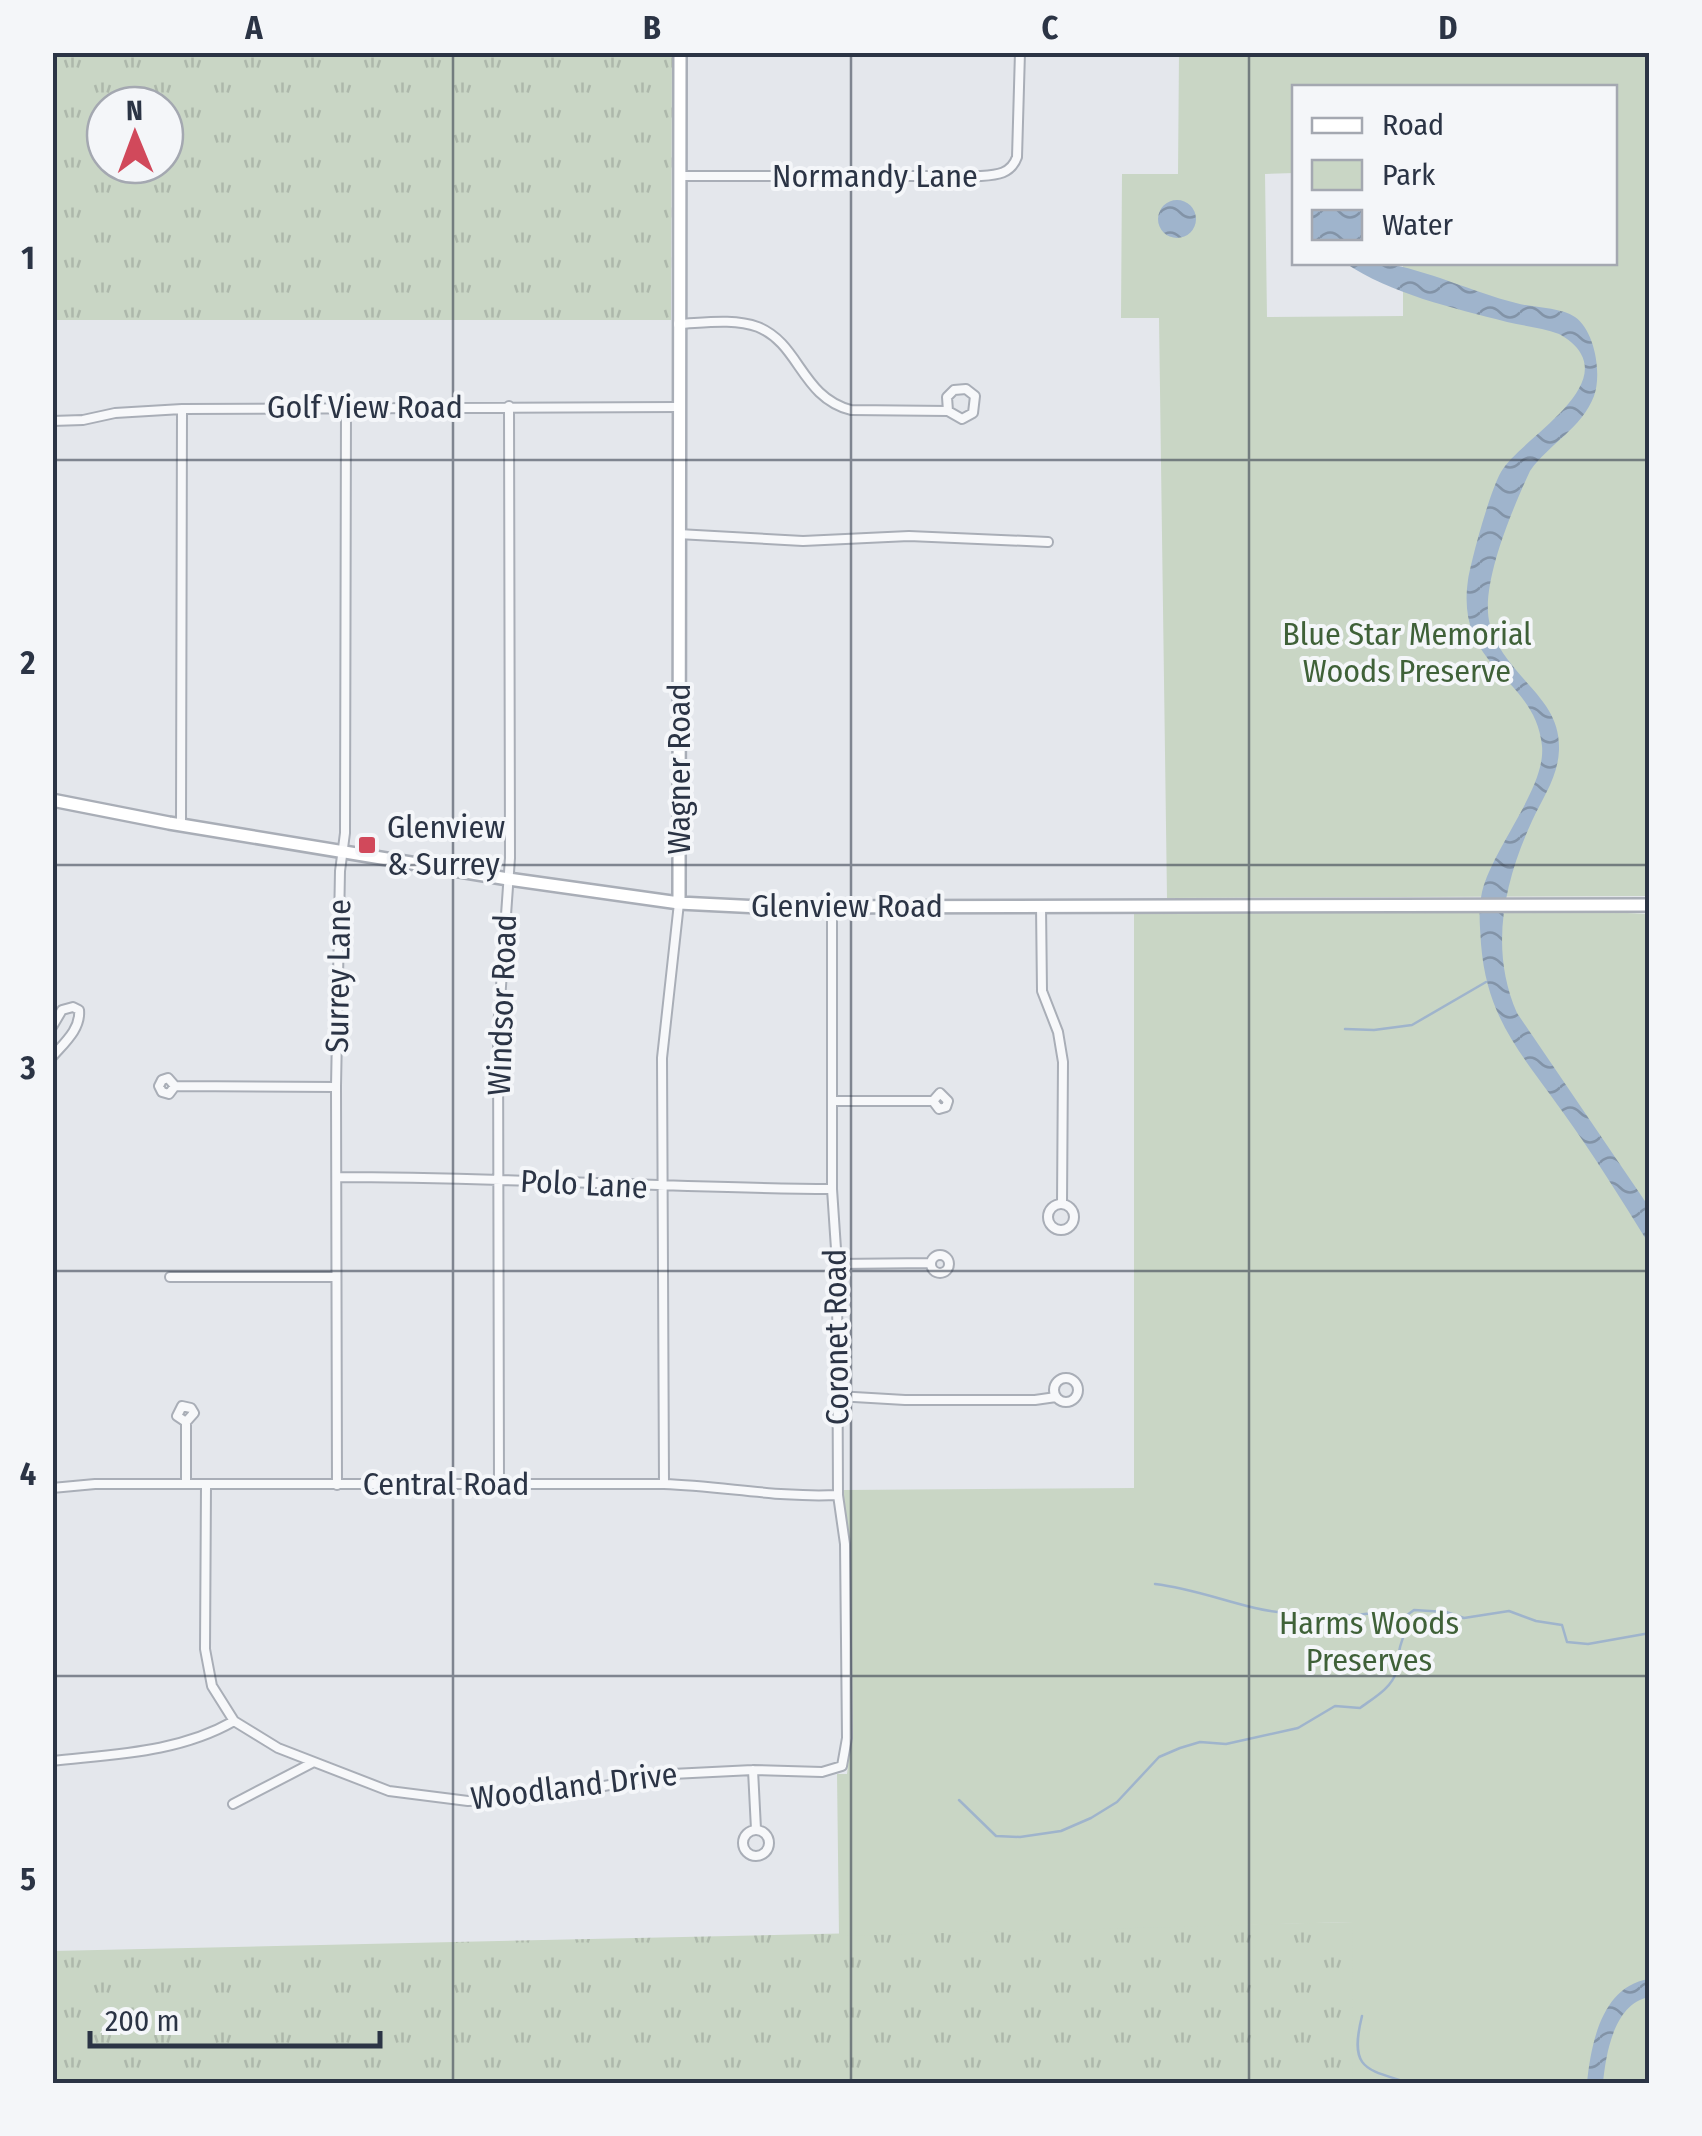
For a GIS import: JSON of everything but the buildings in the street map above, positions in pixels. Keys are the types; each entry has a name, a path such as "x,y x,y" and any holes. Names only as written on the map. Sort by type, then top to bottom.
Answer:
{"main road":[{"name":"Wagner Road","path":"679,903 680,52"},
{"name":"Glenview Road","path":"52,800 342,852 679,903 760,907 1650,905"}],"street":[{"name":"Normandy Lane","path":"679,176 1004,173 1017,157 1020,52"},
{"path":"678,324 757,327 777,340 817,392 838,407 948,411 957,418 970,416 976,407 974,396 966,389 954,390 947,397 948,411"},
{"name":"Windsor Road","path":"499,1484 499,1005 508,878 509,406"},
{"name":"Surrey Lane","path":"336,1485 336,1087 345,833 346,407"},
{"name":"Golf View Road","path":"52,421 83,420 115,412 182,409 678,407"},
{"path":"181,825 182,409"},
{"path":"678,534 803,541 909,536 1048,542"},
{"name":"Wagner Road","path":"664,1484 662,1058 679,903"},
{"name":"Coronet Road","path":"832,906 838,1496 845,1544 847,1738 842,1766"},
{"path":"1041,906 1042,991 1058,1032 1062,1062 1062,1203"},
{"path":"52,1027 62,1010 78,1010 80,1016 74,1032 52,1057"},
{"path":"176,1086 336,1087"},
{"path":"832,1101 933,1101"},
{"name":"Polo Lane","path":"338,1177 663,1188 832,1189"},
{"path":"837,1264 931,1264"},
{"path":"170,1277 336,1277"},
{"path":"837,1396 905,1400 1056,1397"},
{"path":"186,1422 186,1484"},
{"name":"Central Road","path":"52,1488 186,1484 664,1484 731,1486 800,1497 838,1496"},
{"path":"52,1760 147,1751 193,1739 234,1721 212,1686 206,1649 206,1484"},
{"name":"Woodland Drive","path":"234,1721 278,1748 389,1791 468,1801 541,1796 668,1775 753,1770 822,1772 842,1766"},
{"path":"233,1804 312,1763"},
{"path":"753,1770 756,1830"}],"green space":[{"path":"53,52 672,53 671,320 53,320"},
{"name":"Blue Star Memorial Woods Preserve","path":"1179,53 1649,53 1649,896 1167,898 1159,318 1121,318 1122,174 1178,174"},
{"name":"Harms Woods Preserves","path":"1134,911 1649,914 1649,2083 1353,2083 1352,1922 839,1936 837,1774 847,1774 851,1741 849,1544 843,1490 1134,1488"},
{"path":"1353,1922 1353,2083 53,2083 52,1951"}],"water":[{"path":"1177,200 1191,205 1196,219 1191,233 1177,238 1163,233 1158,219 1163,205"},
{"path":"1348,265 1400,266 1516,303 1562,311 1582,324 1592,342 1597,376 1594,396 1582,417 1530,471 1500,547 1489,590 1488,609 1495,639 1548,710 1559,738 1553,778 1514,868 1502,940 1508,989 1517,1013 1649,1207 1649,1244 1508,1034 1490,994 1481,944 1482,892 1536,780 1542,746 1526,703 1473,634 1467,610 1468,580 1501,472 1581,386 1585,370 1581,354 1559,334 1423,299"},
{"path":"1649,1979 1649,1997 1627,2009 1614,2031 1603,2083 1587,2083 1596,2034 1610,2004 1633,1984"}],"waterway":[{"path":"1345,1029 1412,1025 1486,982"},
{"path":"1155,1584 1278,1612 1328,1617 1380,1613 1402,1617"},
{"path":"959,1800 996,1836 1061,1831 1117,1802 1159,1757 1180,1748 1200,1742 1226,1744 1298,1728 1335,1706 1360,1708 1394,1678 1406,1631 1403,1618 1414,1610 1446,1612 1464,1618 1509,1611 1562,1625 1567,1642 1588,1644 1650,1633"},
{"path":"1362,2016 1358,2048 1365,2065 1412,2084"}],"place":[{"name":"Glenview & Surrey","path":"367,845"}]}
